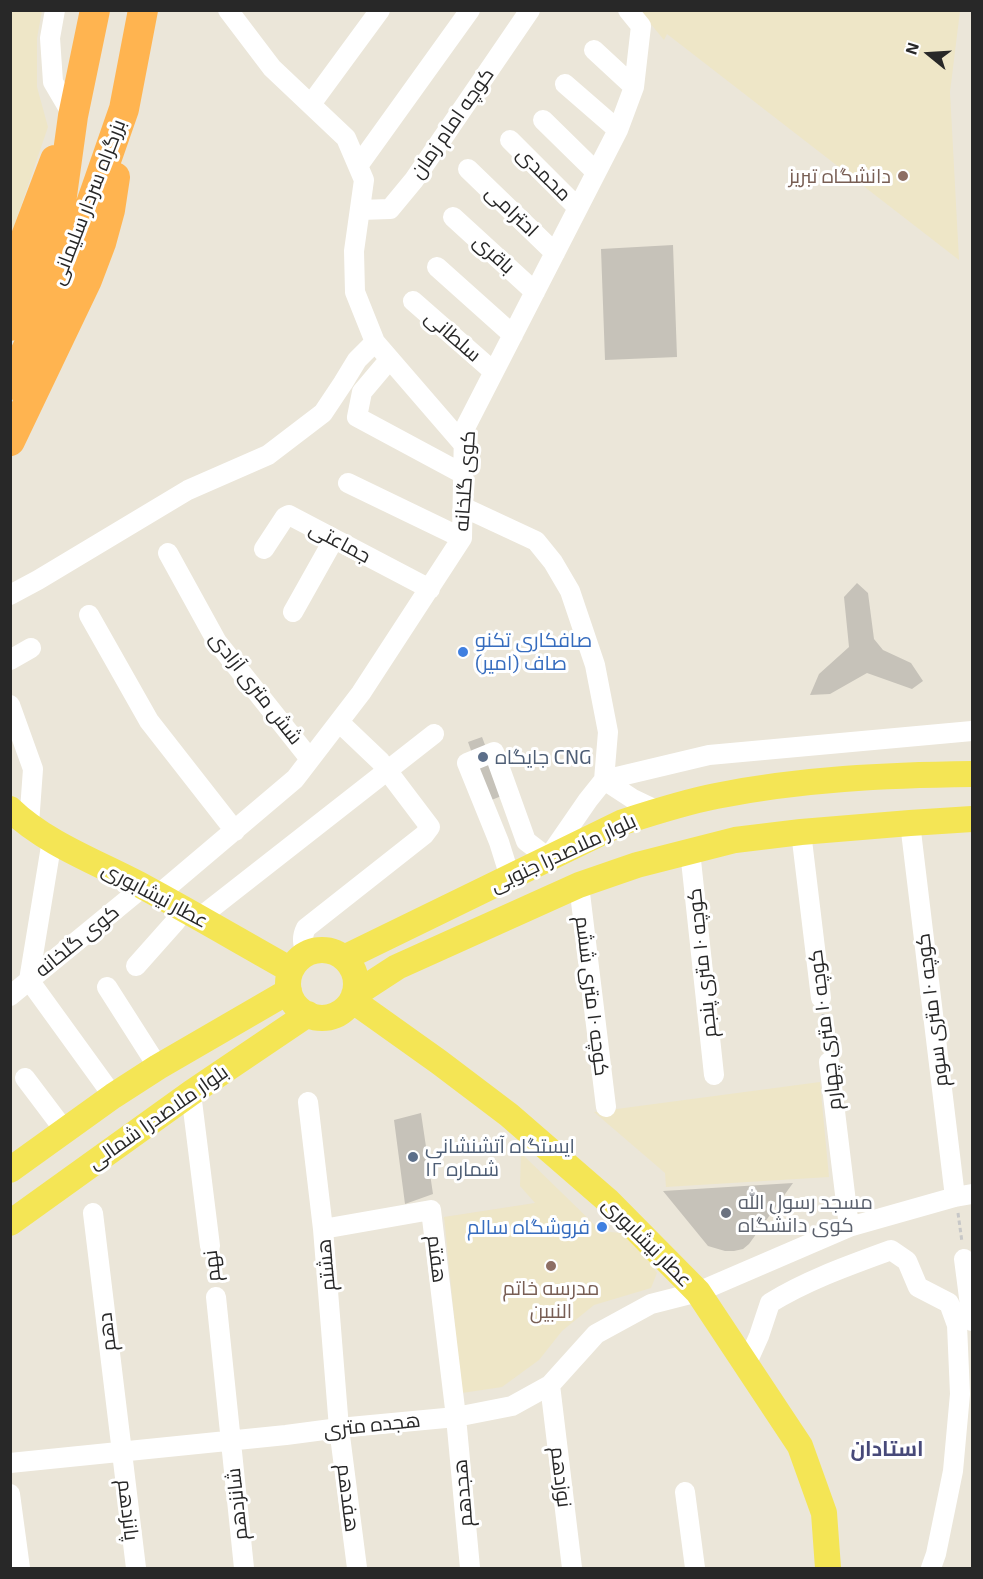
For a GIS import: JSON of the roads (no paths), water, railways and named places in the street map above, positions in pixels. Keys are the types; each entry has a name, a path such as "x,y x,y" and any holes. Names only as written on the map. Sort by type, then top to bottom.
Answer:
{"highway":[{"name":"بزرگراه سردار سلیمانی","path":"10,326 55,229 60,210 73,116 95,10"},
{"name":"بزرگراه سردار سلیمانی","path":"10,386 79,238 124,109 143,10"},
{"path":"10,441 87,280 101,243 110,210 124,109"},
{"path":"10,272 19,255 73,116"}],"main road":[{"name":"بلوار ملاصدرا جنوبی","path":"345,958 623,822 658,811 745,790 820,781 972,774"},
{"name":"عطار نیشابوری","path":"16,814 52,840 295,971"},
{"name":"بلوار ملاصدرا جنوبی","path":"353,997 397,967 579,885 637,865 735,840 801,832 972,819"},
{"path":"318,950 333,951 345,958 356,977 353,997 343,1010 332,1016 318,1017 300,1010 295,1004 295,971 318,950"},
{"name":"بلوار ملاصدرا شمالی","path":"10,1170 295,971"},
{"name":"عطار نیشابوری","path":"353,997 509,1115 607,1200 698,1292 800,1446 824,1513 828,1569"},
{"name":"بلوار ملاصدرا شمالی","path":"10,1223 191,1093 308,1014"}],"street":[{"path":"55,10 50,38 53,82 73,116"},
{"path":"228,10 272,68 346,138 364,180 354,251 355,292 375,342 464,445"},
{"path":"310,104 380,10"},
{"path":"358,166 470,10"},
{"name":"کوچه امام زمان","path":"360,210 390,209 414,180 530,10"},
{"name":"کوی گلخانه","path":"10,996 234,831 295,779 361,693 430,589 462,538 464,430 618,130 634,87 635,18"},
{"path":"594,50 634,87"},
{"path":"566,84 618,130"},
{"path":"543,120 596,172"},
{"name":"محمدی","path":"510,140 578,208"},
{"name":"احترامی","path":"468,169 555,253"},
{"name":"باقری","path":"453,217 535,292"},
{"path":"437,267 513,335"},
{"name":"سلطانی","path":"413,301 494,372"},
{"path":"10,595 188,490 268,455 323,413 357,360 375,342"},
{"path":"389,360 362,392 357,417 463,474"},
{"path":"348,483 462,538"},
{"path":"463,507 536,541 553,562 570,591 595,665 608,732 604,780 548,858 526,841 494,752 467,763 499,842 510,877"},
{"name":"جماعتی","path":"264,549 289,514 430,589"},
{"path":"293,612 334,539"},
{"name":"شش متری آزادی","path":"168,553 217,642 310,759"},
{"path":"89,615 149,721 234,831"},
{"path":"10,660 31,648"},
{"path":"10,705 33,769 16,814"},
{"path":"295,971 306,928 424,835 430,826 380,760 339,722"},
{"path":"604,780 709,755 972,731"},
{"path":"136,966 192,914 434,734"},
{"path":"604,780 633,799 658,811"},
{"name":"کوچه ۱۰ متری سوم","path":"910,823 964,1195"},
{"name":"کوچه ۱۰ متری چهارم","path":"801,832 821,998"},
{"path":"52,840 29,980 113,1096"},
{"name":"کوچه ۱۰ متری پنجم","path":"690,850 714,1074"},
{"name":"کوچه ۱۰ متری ششم","path":"579,885 606,1107"},
{"path":"107,987 158,1067"},
{"name":"کوچه ۱۰ متری چهارم","path":"829,1062 849,1227"},
{"path":"25,1078 64,1131"},
{"name":"نهم","path":"191,1093 210,1246"},
{"name":"هشتم","path":"308,1102 323,1229 339,1428"},
{"name":"هجده متری","path":"10,1463 456,1418 512,1406 550,1385 596,1334 651,1304 698,1292 849,1227 964,1195"},
{"name":"هفتم","path":"323,1229 431,1210 456,1418"},
{"name":"دهم","path":"93,1213 121,1452"},
{"path":"746,1365 770,1303 787,1292 891,1250 907,1261 918,1287 948,1303 957,1325 960,1394 953,1471 931,1569"},
{"path":"964,1259 972,1321"},
{"name":"نهم","path":"216,1297 230,1440"},
{"name":"نوزدهم","path":"550,1385 572,1569"},
{"name":"هجدهم","path":"456,1418 470,1569"},
{"name":"هفدهم","path":"339,1428 357,1569"},
{"name":"شانزدهم","path":"230,1440 244,1569"},
{"name":"پانزدهم","path":"121,1452 136,1569"},
{"path":"685,1492 695,1569"},
{"path":"10,1494 20,1569"}],"place":[{"name":"دانشگاه تبریز","path":"903,176"},
{"name":"صافکاری تکنو صاف (امیر)","path":"463,652"},
{"name":"جایگاه CNG","path":"483,757"},
{"name":"ایستگاه آتشنشانی شماره ۱۲","path":"413,1157"},
{"name":"مسجد رسول الله کوی دانشگاه","path":"726,1213"},
{"name":"فروشگاه سالم","path":"602,1227"},
{"name":"مدرسه خاتم النبین","path":"551,1266"}],"district":[{"name":"استادان","path":"887,1449"}]}
